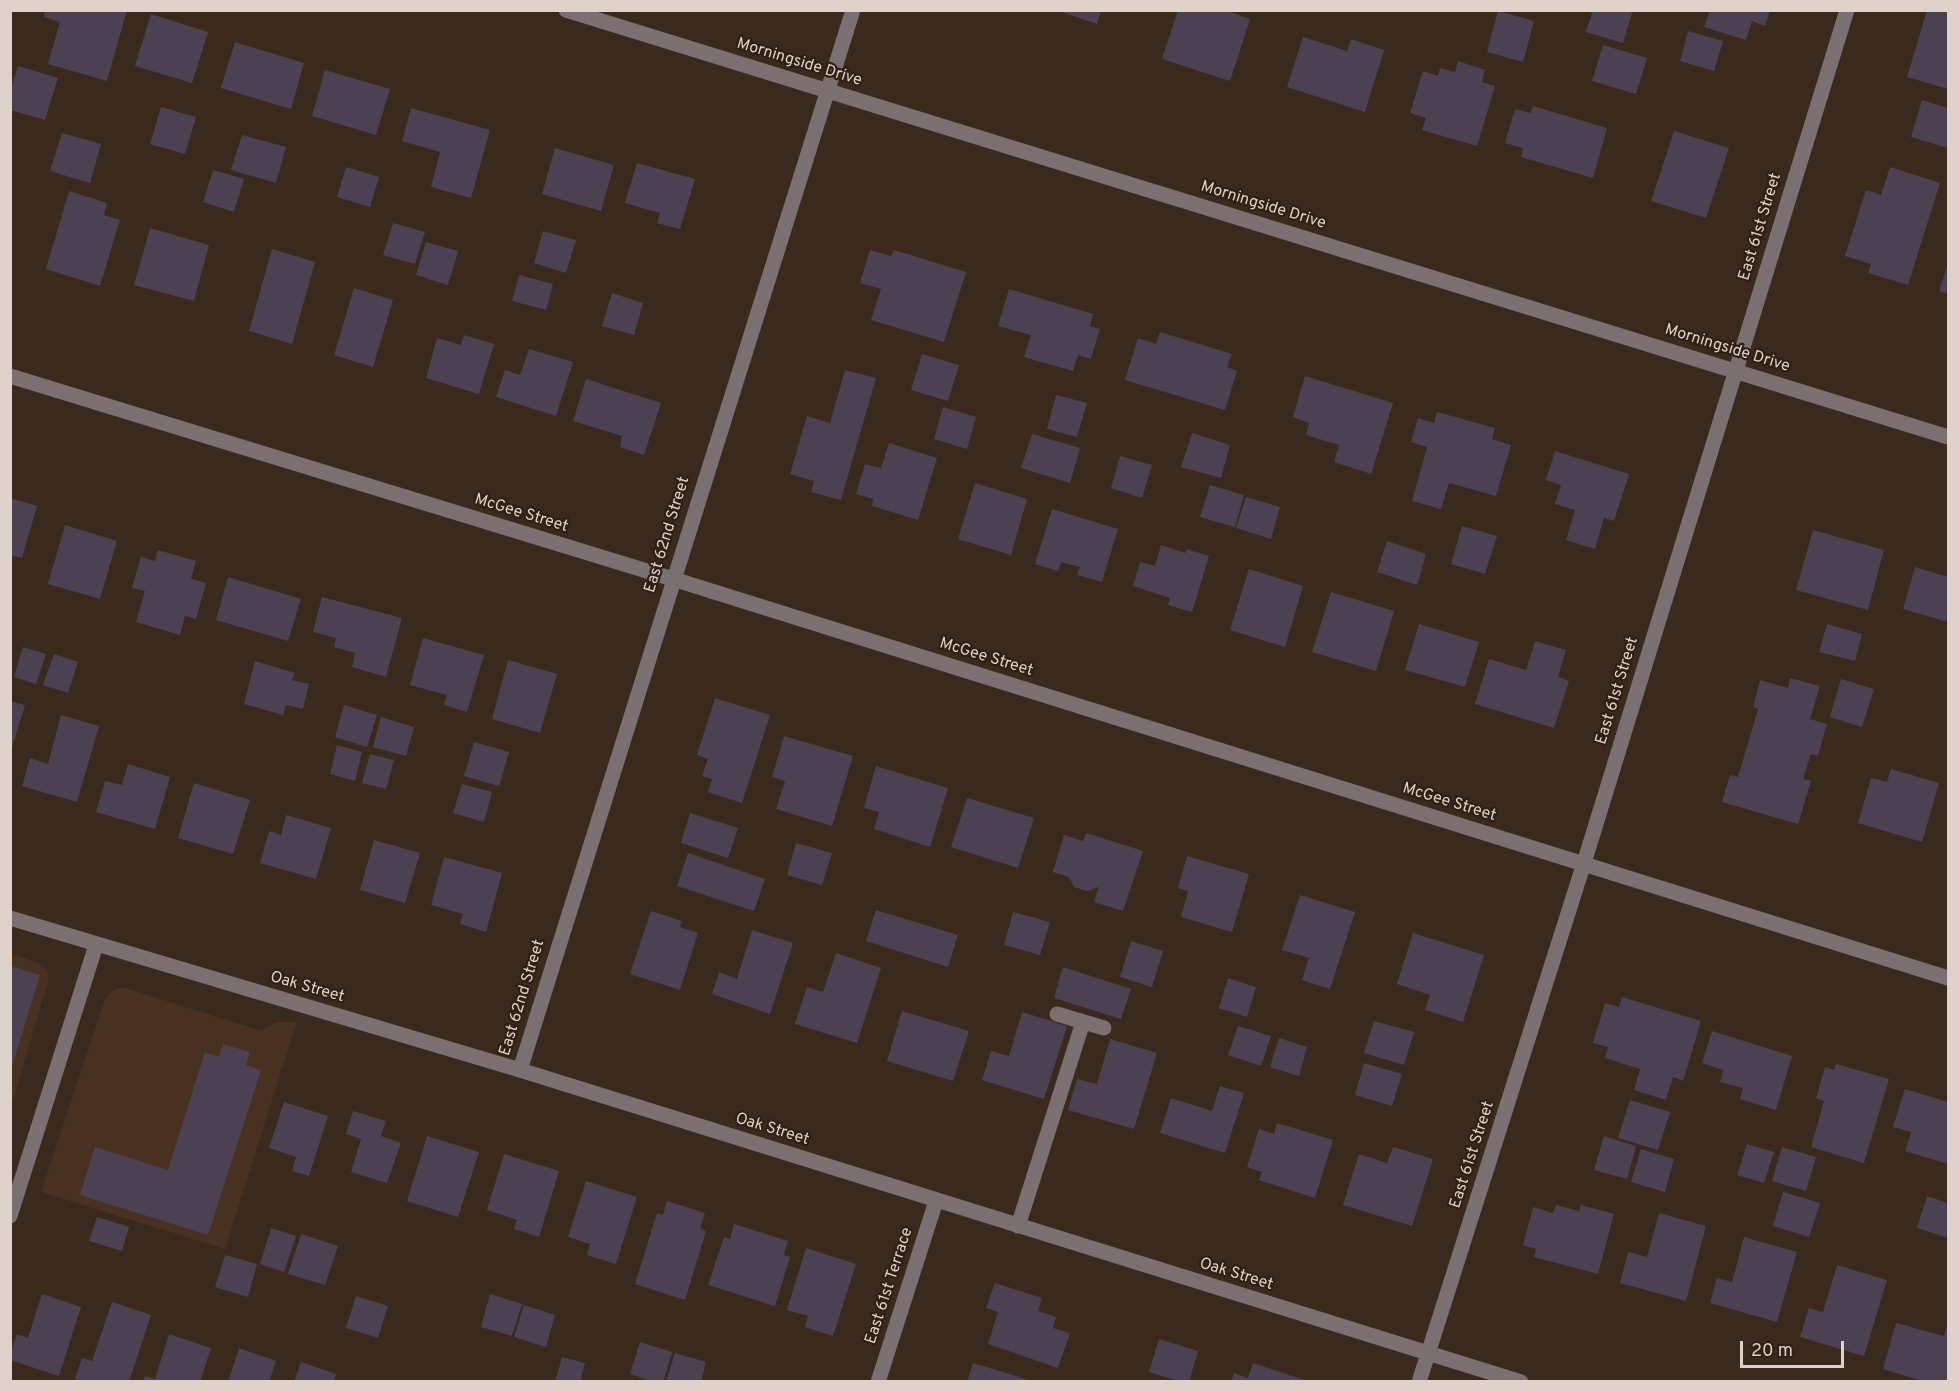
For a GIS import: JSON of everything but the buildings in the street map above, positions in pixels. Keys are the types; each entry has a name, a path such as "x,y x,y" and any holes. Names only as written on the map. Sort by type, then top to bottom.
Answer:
{"street":[{"name":"Morningside Drive","path":"566,10 1948,437"},
{"name":"East 62nd Street","path":"520,1070 853,10"},
{"name":"East 61st Street","path":"1419,1382 1584,863 1847,10"},
{"name":"McGee Street","path":"10,376 673,579 1948,978"},
{"name":"Oak Street","path":"10,918 520,1070 1521,1382"},
{"path":"10,1216 96,945"},
{"path":"1057,1014 1104,1028"},
{"path":"1018,1226 1083,1022"},
{"name":"East 61st Terrace","path":"878,1382 936,1201"}],"shaded area":[{"path":"11,954 37,962 47,971 49,978 11,1108"},
{"path":"125,988 259,1030 276,1022 297,1022 225,1249 41,1192 104,1001 112,991"}]}
